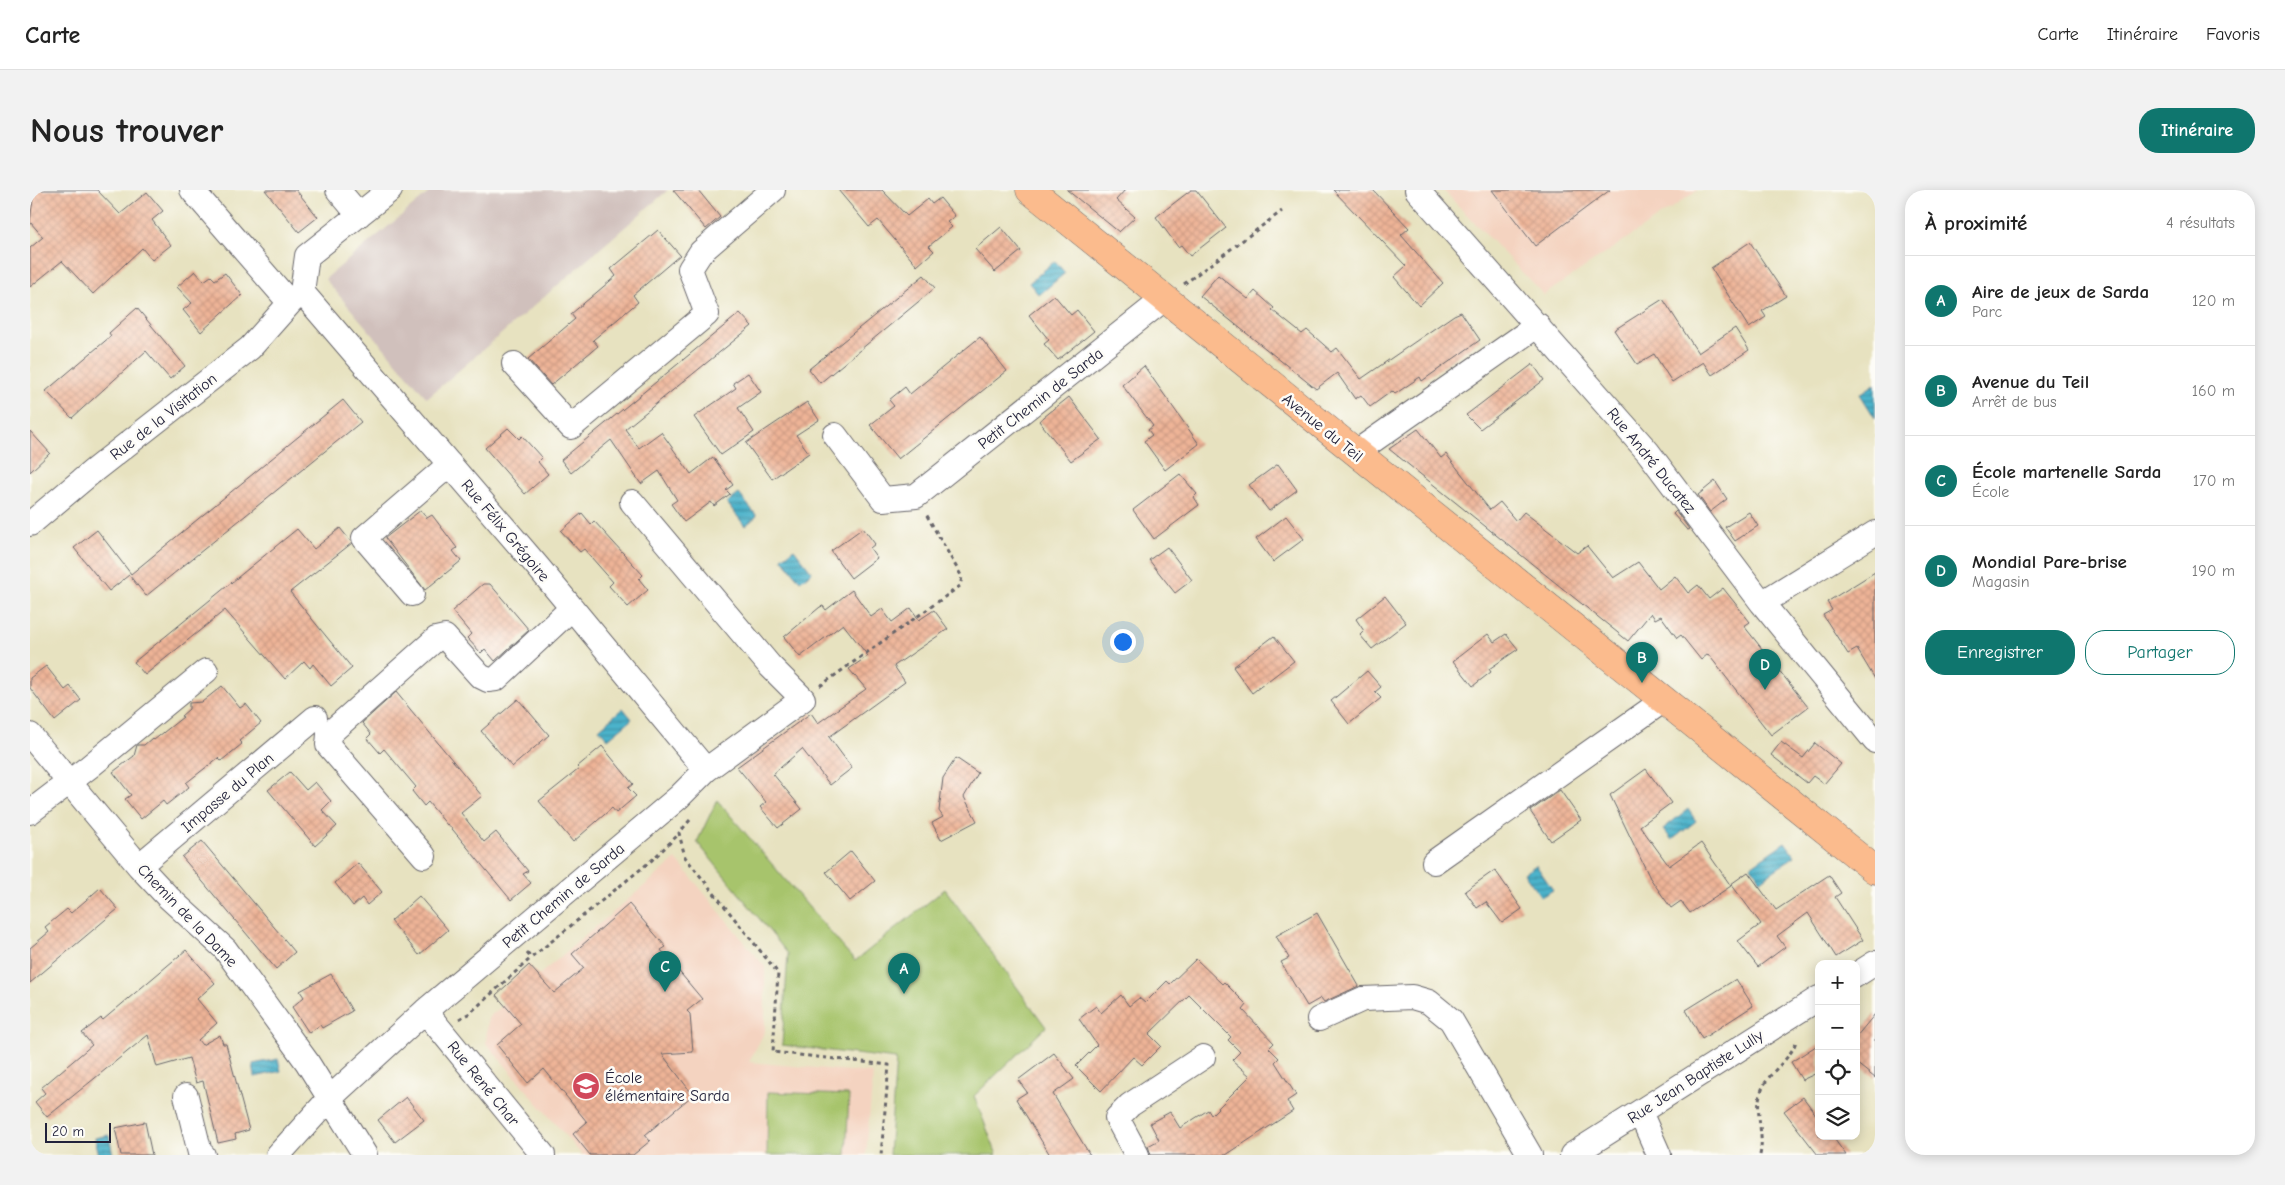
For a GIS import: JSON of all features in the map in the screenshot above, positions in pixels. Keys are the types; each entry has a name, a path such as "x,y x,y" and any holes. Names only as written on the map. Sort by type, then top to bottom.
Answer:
{"main road":[{"name":"Avenue du Teil","path":"1030,190 1875,870"}],"street":[{"path":"192,190 296,298"},
{"path":"338,190 359,215"},
{"path":"296,298 307,256 390,190"},
{"path":"514,364 571,428 707,314 690,269 701,252 772,190"},
{"name":"Rue André Ducatez","path":"1417,190 1648,452 1762,603 1871,726"},
{"name":"Rue Félix Grégoire","path":"296,298 450,464 706,770"},
{"name":"Rue de la Visitation","path":"30,524 101,464 250,348 296,298"},
{"name":"Petit Chemin de Sarda","path":"916,496 1164,299"},
{"path":"1355,453 1538,325"},
{"path":"835,435 883,499 916,496"},
{"path":"412,594 364,538 450,464"},
{"path":"632,502 770,666 802,699"},
{"path":"1762,603 1875,533"},
{"path":"424,856 328,745 329,734 436,639 445,637 480,676 488,680 496,679 572,608"},
{"path":"30,812 89,767 206,671"},
{"name":"Petit Chemin de Sarda","path":"278,1155 330,1098 432,1020 513,936 679,797 706,770 802,699"},
{"path":"1434,862 1664,700"},
{"name":"Impasse du Plan","path":"139,866 315,718"},
{"name":"Chemin de la Dame","path":"30,735 67,782 139,866 168,897 225,949 276,1018 330,1098 364,1155"},
{"path":"1860,972 1875,963"},
{"path":"1319,1019 1363,999 1412,997 1429,1002 1451,1020 1530,1155"},
{"name":"Rue Jean Baptiste Lully","path":"1572,1155 1815,1000"},
{"name":"Rue René Char","path":"432,1020 543,1155"},
{"path":"1137,1155 1117,1118 1130,1106 1204,1057"},
{"path":"186,1096 200,1153 203,1155"},
{"path":"1640,1112 1659,1155"}],"path":[{"path":"1164,299 1282,212"},
{"path":"802,699 960,586 962,577 916,496"},
{"path":"432,1020 470,1013 531,958 652,860 679,834 692,818"},
{"path":"679,834 685,857 778,972 773,1052 888,1065 881,1155"},
{"path":"513,936 531,958"},
{"path":"1760,1155 1763,1143 1759,1104 1762,1090 1770,1075 1793,1050 1796,1038 1791,1015"}],"shaded area":[{"path":"432,190 668,190 427,398 325,279"},
{"path":"1443,190 1698,190 1544,295"},
{"path":"676,859 765,967 765,1031 749,1062 873,1073 866,1155 582,1155 486,1043 488,1018"}],"green space":[{"path":"717,800 855,961 945,889 1046,1027 974,1096 997,1155 889,1155 896,1059 782,1045 788,954 697,842"},
{"path":"768,1092 849,1095 846,1155 767,1155"}],"water":[{"path":"1055,261 1065,273 1039,295 1029,283"},
{"path":"1875,384 1875,418 1860,394"},
{"path":"739,494 757,516 745,526 727,503"},
{"path":"794,549 812,572 800,581 782,558"},
{"path":"623,708 632,719 608,739 599,729"},
{"path":"1688,809 1696,821 1672,840 1663,829"},
{"path":"1785,842 1795,856 1761,880 1751,866"},
{"path":"1536,865 1553,890 1541,897 1524,873"},
{"path":"278,1059 281,1071 255,1077 253,1064"},
{"path":"109,1135 113,1155 99,1155 95,1138"}],"building":[{"path":"34,190 97,190 120,214 147,192 163,211 152,220 171,245 152,260 142,248 93,294 62,261 30,287 30,248 43,237 30,222"},
{"path":"265,190 296,190 318,217 299,232"},
{"path":"673,190 698,190 720,217 706,229"},
{"path":"838,190 882,190 907,216 928,199 932,204 940,198 955,216 947,222 952,227 929,246 934,251 917,266 878,220 869,227"},
{"path":"1067,190 1125,190 1116,200 1135,217 1119,232"},
{"path":"1191,190 1196,190 1226,228 1190,256 1181,245 1178,247 1156,217"},
{"path":"1333,190 1373,190 1409,228 1401,235 1443,283 1419,306 1394,277 1406,266"},
{"path":"1492,190 1610,190 1535,246"},
{"path":"1001,227 1021,251 995,272 975,249"},
{"path":"658,230 680,255 633,295 638,302 593,340 598,346 551,385 528,359 575,319 571,314 616,276 611,269"},
{"path":"1750,242 1786,296 1762,311 1766,317 1749,328 1711,268"},
{"path":"195,271 204,281 211,276 215,280 225,273 242,295 201,332 183,310 192,303 177,287"},
{"path":"924,275 935,288 820,383 809,369"},
{"path":"1218,275 1248,299 1255,291 1274,308 1272,310 1302,334 1307,330 1332,352 1337,348 1361,379 1461,312 1480,340 1422,381 1420,377 1395,394 1392,391 1370,407 1361,395 1355,399 1337,373 1316,389 1200,296"},
{"path":"1054,295 1071,315 1077,310 1094,331 1058,360 1044,344 1049,340 1029,315"},
{"path":"1663,299 1698,353 1735,328 1749,350 1712,375 1703,362 1672,382 1654,354 1637,364 1614,330"},
{"path":"137,308 185,366 170,379 146,351 72,418 46,391 111,336 109,333"},
{"path":"740,313 752,326 625,429 639,448 661,432 691,474 713,457 733,485 726,490 730,494 714,506 711,502 684,522 671,504 677,500 659,471 641,484 611,440 571,473 561,460"},
{"path":"980,337 1007,371 898,459 870,425 894,406 889,400 905,387 910,394"},
{"path":"1533,364 1544,380 1480,429 1466,415"},
{"path":"1144,366 1199,444 1165,470 1144,441 1152,435 1148,430 1153,426 1122,385"},
{"path":"748,373 761,392 738,408 754,432 721,455 694,417 736,388 733,383"},
{"path":"1069,397 1101,439 1071,461 1039,421"},
{"path":"343,400 361,422 146,596 129,575 109,591 74,548 97,530 131,574"},
{"path":"807,402 819,420 796,435 809,453 772,479 746,443"},
{"path":"508,428 519,439 522,436 542,458 538,462 548,474 525,494 485,448"},
{"path":"1418,429 1441,458 1446,454 1490,510 1500,502 1516,521 1524,512 1577,553 1587,546 1613,578 1638,562 1659,589 1675,576 1688,593 1698,585 1709,599 1723,588 1750,622 1744,626 1808,707 1771,735 1708,654 1701,660 1681,635 1677,638 1661,616 1655,619 1651,613 1628,641 1389,449"},
{"path":"30,431 50,453 30,472"},
{"path":"1278,464 1297,490 1269,511 1249,485"},
{"path":"1180,474 1197,494 1194,497 1199,505 1154,539 1133,510"},
{"path":"1715,481 1727,499 1710,512 1698,495"},
{"path":"421,510 427,518 432,515 457,548 453,551 461,561 425,590 385,538"},
{"path":"1676,511 1689,529 1687,530 1673,514"},
{"path":"1749,512 1758,526 1735,541 1725,527"},
{"path":"582,513 591,524 594,521 643,575 639,579 648,590 628,607 609,586 613,582 584,549 580,552 561,531"},
{"path":"1286,516 1304,539 1273,562 1256,539"},
{"path":"340,528 352,543 290,592 352,668 331,686 313,664 310,668 304,661 285,679 225,610 145,675 134,662 297,529 314,549"},
{"path":"863,528 875,544 870,548 877,558 851,578 831,551"},
{"path":"1167,547 1192,580 1175,593 1149,560"},
{"path":"1875,572 1875,679 1857,649 1848,654 1823,615 1832,610 1827,602"},
{"path":"483,584 490,584 529,630 495,661 485,649 481,653 467,638 471,634 452,611"},
{"path":"852,590 871,617 882,609 892,622 911,608 919,620 934,610 948,629 894,666 905,682 829,737 852,768 830,785 802,749 773,774 802,809 778,828 760,807 766,802 737,767 811,713 818,723 866,689 849,669 868,656 843,624 800,657 784,637 820,607 823,606 826,610"},
{"path":"1385,596 1406,623 1372,649 1360,635 1364,631 1356,619"},
{"path":"1488,634 1494,642 1506,634 1518,649 1489,669 1491,672 1473,686 1453,661"},
{"path":"1274,636 1294,661 1252,693 1233,667"},
{"path":"46,666 65,690 70,686 81,700 55,721 30,688 30,678"},
{"path":"1367,671 1381,687 1375,692 1381,698 1349,724 1331,701"},
{"path":"222,686 240,708 246,704 261,723 239,741 242,744 221,761 218,758 186,783 189,787 166,805 163,801 141,819 125,799 131,795 113,772 134,756 137,745 144,745 152,738 154,740 183,717 181,716 189,709 189,703 202,702"},
{"path":"396,692 482,796 461,813 484,842 496,832 528,871 523,874 531,883 511,900 428,802 424,806 412,791 416,787 384,749 380,753 367,738 371,734 362,723"},
{"path":"518,699 549,735 512,767 481,731"},
{"path":"1781,742 1803,758 1815,743 1841,764 1824,784 1813,776 1807,783 1771,755"},
{"path":"602,746 633,784 628,788 636,796 616,813 612,808 573,842 539,801 579,769 577,767"},
{"path":"956,758 978,773 964,797 977,821 941,840 932,823 943,817 939,811 943,778"},
{"path":"1646,769 1671,803 1640,826 1669,866 1701,843 1731,886 1690,913 1681,901 1671,908 1650,878 1610,795"},
{"path":"290,772 306,790 315,782 331,801 322,810 337,826 315,846 268,790"},
{"path":"1560,790 1581,820 1551,841 1530,811"},
{"path":"202,841 295,952 276,969 182,857"},
{"path":"851,851 875,881 850,901 826,872"},
{"path":"358,863 382,892 367,905 362,898 353,906 335,883"},
{"path":"1495,870 1522,909 1502,923 1486,902 1477,908 1465,891"},
{"path":"1748,872 1776,910 1829,875 1841,893 1835,897 1863,940 1836,957 1808,913 1777,936 1785,947 1758,967 1738,941 1761,924 1731,884"},
{"path":"100,888 118,909 30,983 30,948 49,932 45,927 67,909 71,913"},
{"path":"419,896 448,930 419,955 391,921"},
{"path":"629,904 666,947 661,950 702,999 687,1011 690,1014 693,1052 662,1054 693,1095 645,1135 650,1141 633,1155 590,1155 573,1134 587,1122 544,1069 528,1083 497,1045 521,1024 496,995 529,965 554,993 584,968 572,954"},
{"path":"1317,913 1359,986 1324,1002 1321,998 1307,1006 1281,962 1289,958 1276,936"},
{"path":"186,950 215,983 197,999 217,1023 198,1040 202,1045 220,1035 223,1044 226,1044 249,1130 235,1134 236,1139 218,1143 203,1081 196,1083 189,1058 157,1067 148,1035 47,1117 35,1102 45,1093 41,1088 92,1045 82,1033 101,1018 103,1020"},
{"path":"1196,959 1222,984 1224,982 1247,1005 1243,1010 1274,1043 1269,1048 1279,1058 1275,1062 1296,1095 1287,1101 1293,1111 1226,1155 1151,1155 1148,1146 1159,1140 1150,1123 1170,1112 1180,1128 1208,1110 1211,1115 1250,1076 1232,1060 1240,1052 1228,1040 1231,1037 1189,995 1149,1034 1161,1046 1142,1065 1133,1057 1101,1091 1076,1066 1097,1045 1079,1019 1096,1006 1101,1013 1121,995 1129,1006 1139,998 1145,1003 1167,981 1170,984"},
{"path":"331,974 352,1011 322,1028 320,1025 309,1033 292,1007 304,997 300,991"},
{"path":"1736,979 1753,1006 1702,1039 1686,1010"},
{"path":"1875,1014 1875,1078 1860,1066 1860,1032"},
{"path":"1815,1047 1815,1074 1802,1080 1791,1062"},
{"path":"1054,1053 1074,1079 1053,1094 1090,1155 1050,1155 1016,1099 1027,1092 1018,1080"},
{"path":"406,1097 424,1120 395,1142 378,1120"},
{"path":"1803,1097 1815,1114 1815,1140 1835,1140 1846,1155 1818,1155 1784,1111"},
{"path":"145,1122 152,1155 121,1155 115,1128"}],"place":[{"name":"Avenue du Teil","path":"1642,683"},
{"name":"Mondial Pare-brise","path":"1765,690"},
{"name":"École martenelle Sarda","path":"665,992"},
{"name":"Aire de jeux de Sarda","path":"904,994"},
{"name":"École élémentaire Sarda","path":"586,1086"}]}
